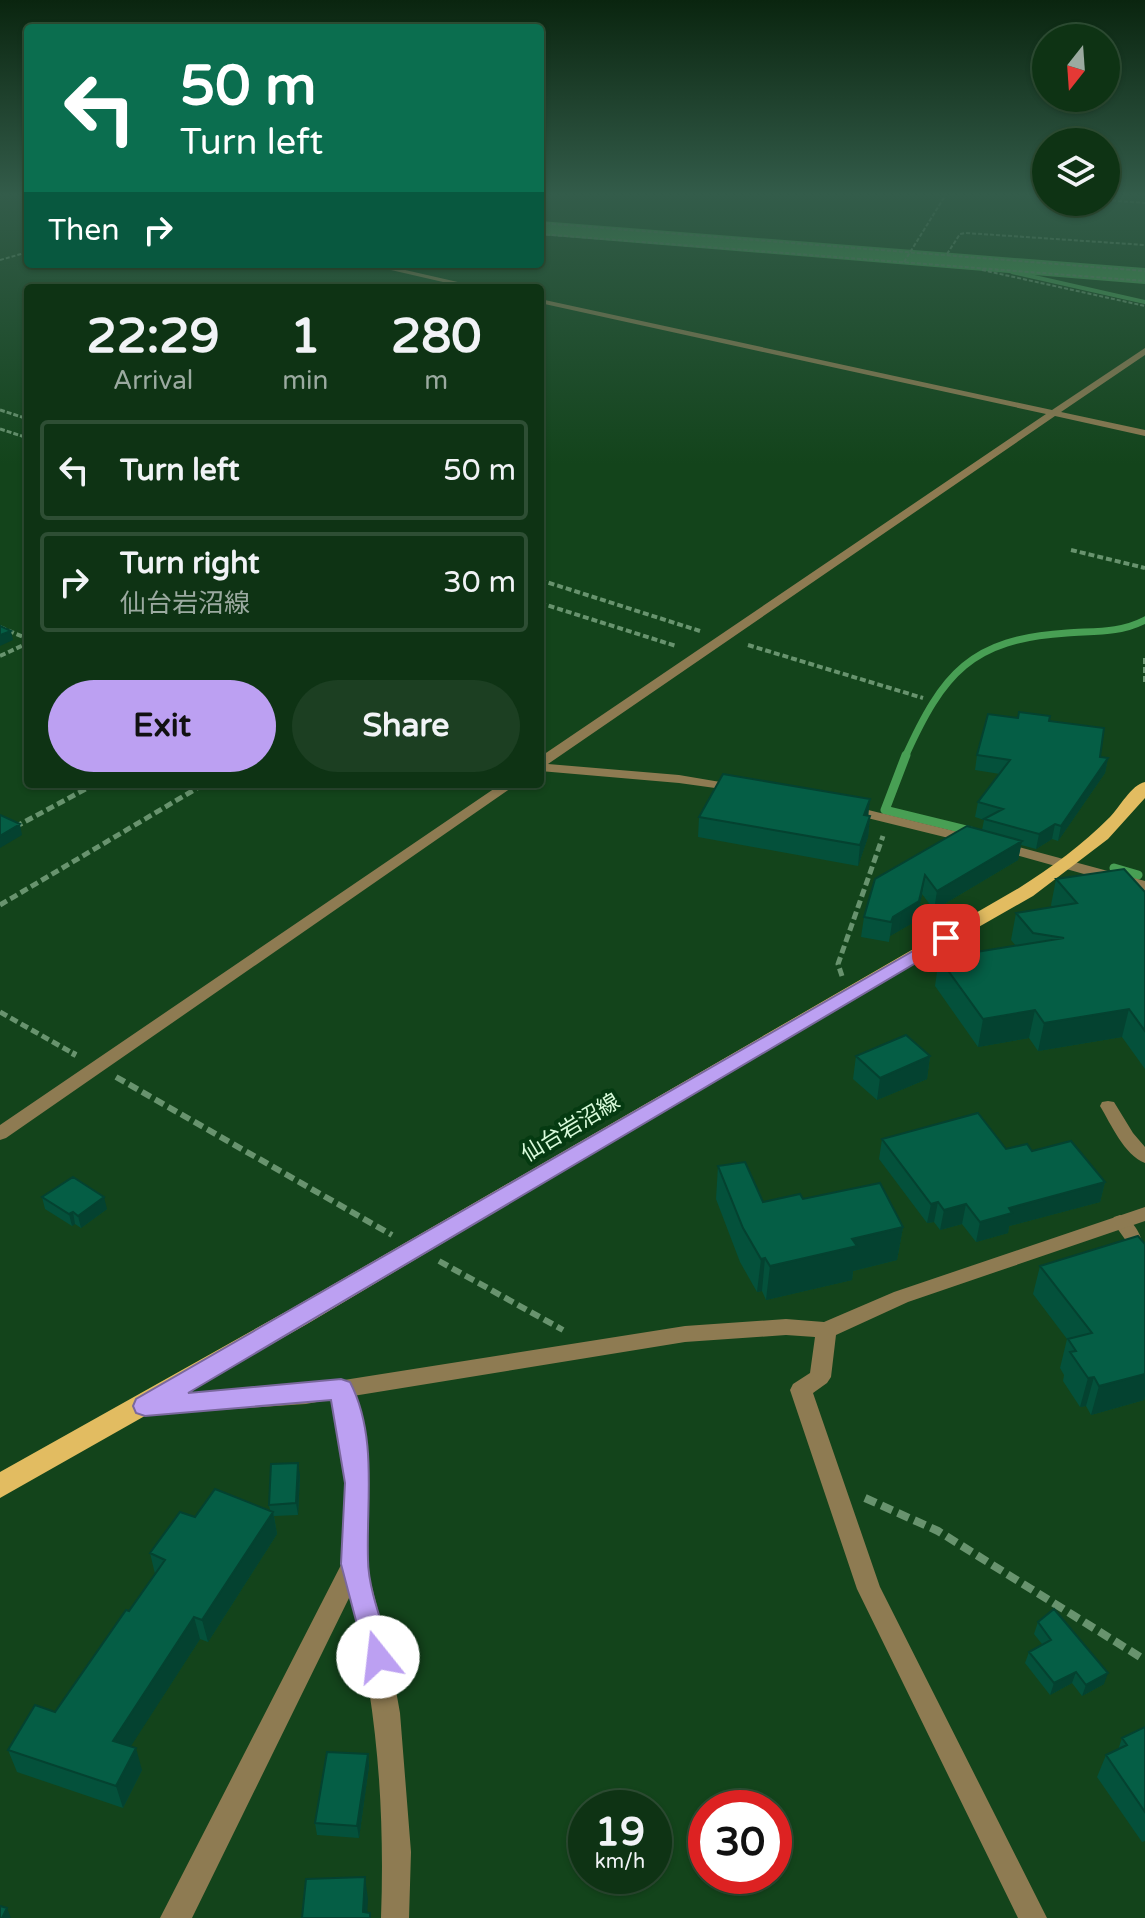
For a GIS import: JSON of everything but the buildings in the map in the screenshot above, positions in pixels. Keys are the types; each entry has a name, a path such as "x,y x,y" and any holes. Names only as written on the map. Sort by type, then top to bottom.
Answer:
{"main road":[{"name":"仙台岩沼線","path":"0,1486 145,1406 1070,864 1118,821 1145,787"}],"street":[{"path":"544,302 1145,433"},
{"path":"544,762 1145,351"},
{"path":"544,765 679,779 751,791"},
{"path":"0,1134 504,788"},
{"path":"827,805 872,813 1145,886"},
{"path":"145,1406 306,1395 594,1348 737,1329 786,1327 826,1330 901,1297 1145,1214"},
{"path":"826,1330 820,1377 801,1390 869,1589 1033,1918"},
{"path":"341,1389 358,1483 354,1564 378,1657 387,1713 397,1852 395,1918"},
{"path":"174,1918 179,1914 354,1564"}],"lane":[{"path":"1108,1106 1127,1137 1145,1157"},
{"path":"1120,1221 1145,1254"}],"path":[{"path":"1051,286 1145,306"},
{"path":"0,410 24,418"},
{"path":"0,429 24,437"},
{"path":"1071,550 1145,568"},
{"path":"544,581 923,698"},
{"path":"544,604 700,653"},
{"path":"0,627 24,639"},
{"path":"0,656 24,643"},
{"path":"1145,658 1145,683"},
{"path":"13,828 88,788"},
{"path":"0,905 197,788"},
{"path":"852,990 840,974 838,964 883,836"},
{"path":"0,1012 594,1348"},
{"path":"834,1485 938,1531 1145,1660"}],"waterway":[{"path":"1072,286 1145,302"},
{"path":"905,757 933,703 948,682 964,666 984,653 1007,643 1034,637 1117,629 1145,620"},
{"path":"906,755 885,810 971,831"},
{"path":"1114,868 1138,875"}],"route":[{"path":"378,1657 354,1564 358,1483 341,1389 306,1395 145,1406 852,990 946,938"}]}
